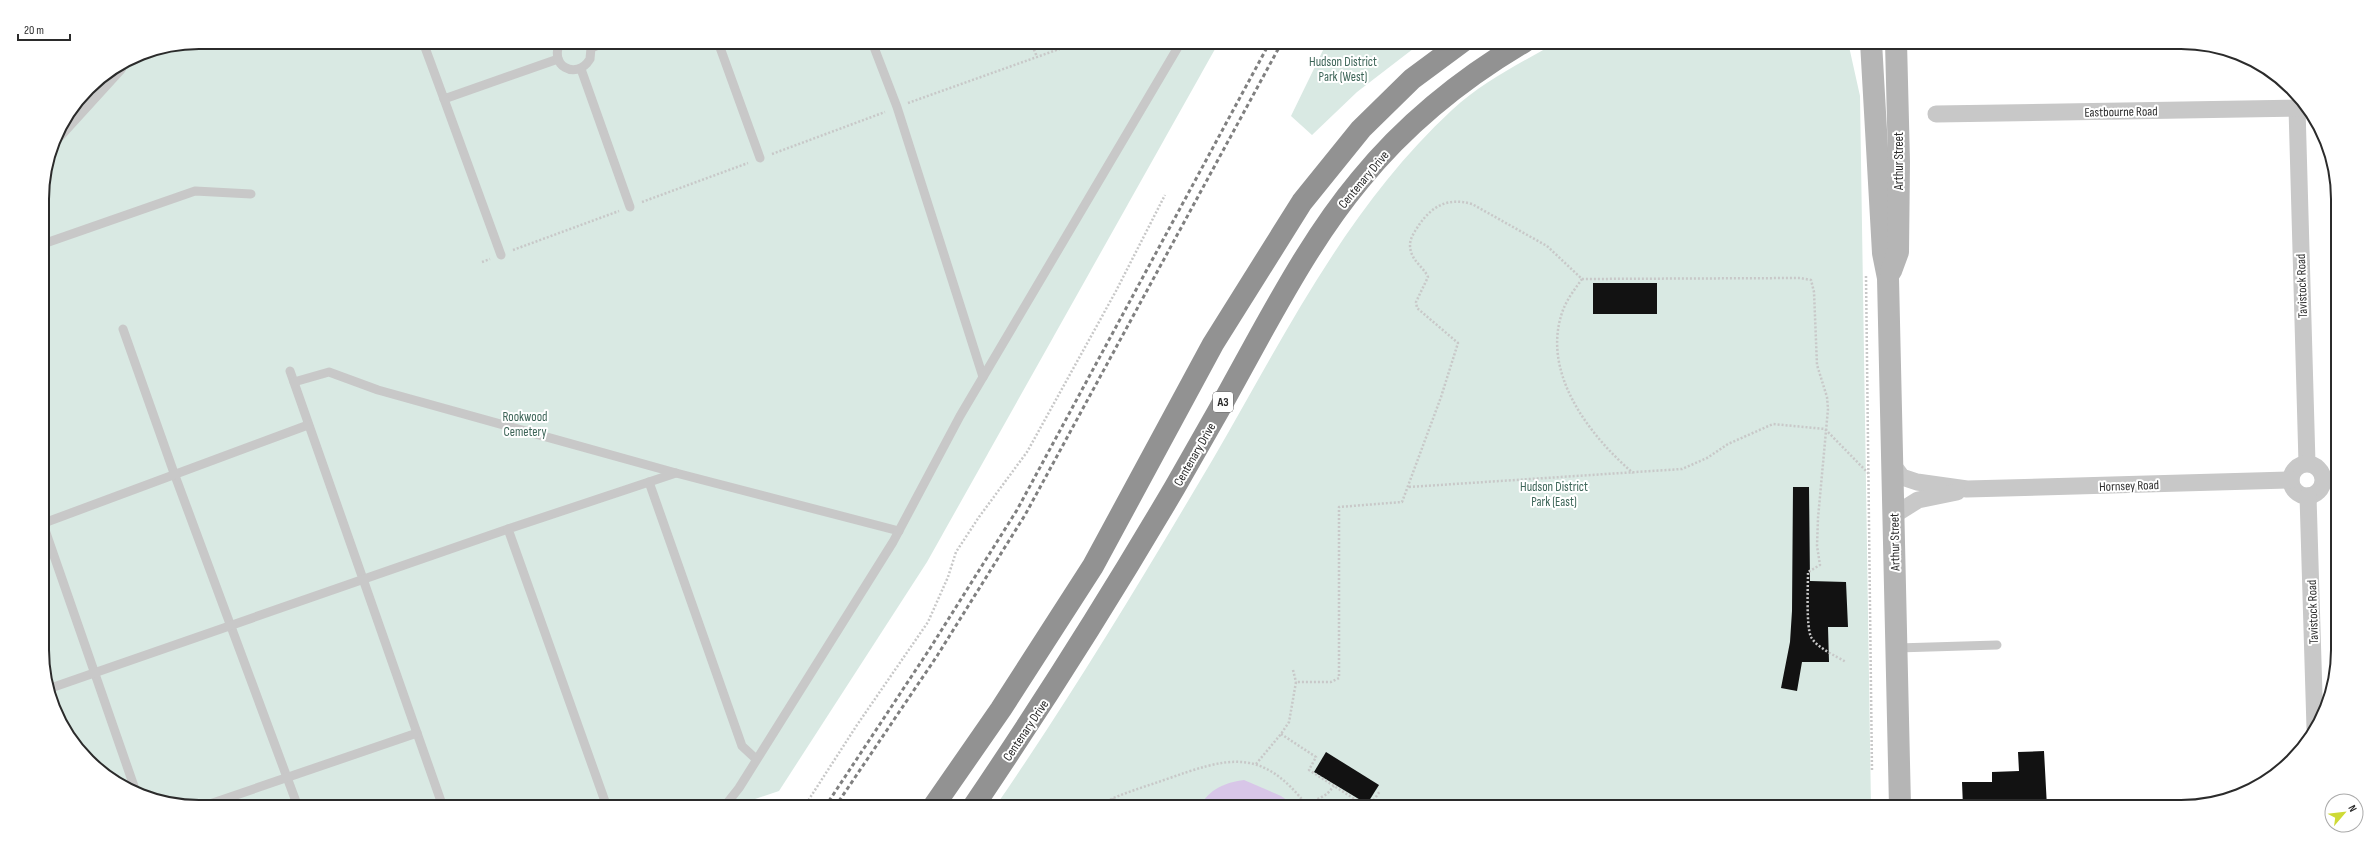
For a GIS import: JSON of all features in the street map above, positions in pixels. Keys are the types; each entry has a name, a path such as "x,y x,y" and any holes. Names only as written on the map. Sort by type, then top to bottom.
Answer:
{"highway":[{"path":"938,800 1001,708 1093,566 1213,344 1302,202 1361,129 1412,79 1453,49"},
{"name":"Centenary Drive","path":"978,800 1048,696 1129,565 1289,283 1325,226 1360,180 1396,140 1446,96 1496,58 1512,49"}],"main road":[{"name":"Arthur Street","path":"1871,49 1883,253 1888,278 1900,800"},
{"name":"Arthur Street","path":"1888,278 1898,252 1899,162 1896,49"}],"street":[{"path":"77,112 102,84"},
{"name":"Eastbourne Road","path":"1936,114 2300,108"},
{"name":"Tavistock Road","path":"2302,111 2307,463"},
{"path":"2307,463 2320,469 2331,478 2323,484 2318,492 2308,496 2299,494 2295,490 2291,480 2295,469 2307,463"},
{"name":"Hornsey Road","path":"1893,465 1902,477 1917,482 1967,489 2291,480"},
{"name":"Hornsey Road","path":"1894,515 1918,500 1967,489"},
{"name":"Tavistock Road","path":"2308,496 2315,718"}],"lane":[{"path":"426,49 501,255"},
{"path":"557,49 558,59 568,69 581,69 590,59 589,49"},
{"path":"721,49 760,158"},
{"path":"875,49 897,108 984,377"},
{"path":"729,800 899,531 984,377 1178,49"},
{"path":"444,100 558,59"},
{"path":"581,69 630,207"},
{"path":"49,242 195,191 251,194"},
{"path":"123,330 174,473 232,625 295,800"},
{"path":"290,371 362,580 441,800"},
{"path":"294,382 329,372 378,390 676,473 899,531"},
{"path":"49,521 174,473 308,425"},
{"path":"54,687 508,529 676,473"},
{"path":"649,482 742,746 756,759"},
{"path":"508,529 605,800"},
{"path":"49,542 134,785"},
{"path":"1896,648 1997,645"},
{"path":"221,800 417,733"}],"path":[{"path":"1034,49 1037,57"},
{"path":"482,262 760,158 1059,49"},
{"path":"809,800 857,725 928,622 948,577 956,552 1030,447 1116,291 1165,195"},
{"path":"1296,682 1331,682 1338,678 1339,507 1402,502 1409,487 1458,346 1454,339 1420,311 1416,302 1428,277 1414,258 1410,244 1426,215 1446,202 1462,201 1472,204 1546,246 1582,279 1800,278 1810,280 1814,285 1817,366 1827,397 1818,532 1820,565 1808,572 1811,637 1826,651 1846,662"},
{"path":"1866,274 1870,475 1872,771"},
{"path":"1582,279 1569,297 1560,320 1557,340 1560,369 1589,427 1605,448 1633,473"},
{"path":"1409,487 1682,469 1707,458 1728,444 1773,424 1825,429 1870,475"},
{"path":"1256,764 1289,722 1296,682 1293,670"},
{"path":"1281,734 1316,758 1309,770 1357,800"},
{"path":"1109,800 1212,764 1238,760 1256,764 1277,775 1302,800"},
{"path":"1318,800 1327,794 1334,786"},
{"path":"1373,800 1380,791"}],"green space":[{"name":"Rookwood Cemetery","path":"189,49 1215,49 927,562 779,791 752,800 189,800 160,795 133,785 100,763 86,749 69,725 60,707 54,689 49,660 49,189 54,160 64,133 86,100 100,86 124,69 142,60 160,54"},
{"name":"Hudson District Park (West)","path":"1324,49 1413,49 1357,92 1312,135 1291,116"},
{"name":"Hudson District Park (East)","path":"1545,49 1850,49 1860,96 1871,800 1000,800 1052,722 1107,635 1213,459 1292,321 1349,231 1380,188 1414,148 1452,110 1476,90"}],"shaded area":[{"path":"1244,780 1287,800 1204,800 1213,791 1231,783"}],"building":[{"path":"1593,283 1657,283 1657,314 1593,314"},
{"path":"1793,487 1809,487 1810,581 1846,582 1848,627 1828,627 1829,662 1802,662 1797,691 1781,688 1790,642 1792,611"},
{"path":"2044,751 2047,800 1963,800 1962,782 1992,782 1992,772 2019,771 2018,752"},
{"path":"1326,752 1379,785 1370,800 1360,800 1314,772"}],"railway":[{"path":"830,800 929,650 1017,510 1266,49"},
{"path":"840,800 937,656 1025,515 1278,49"}]}
